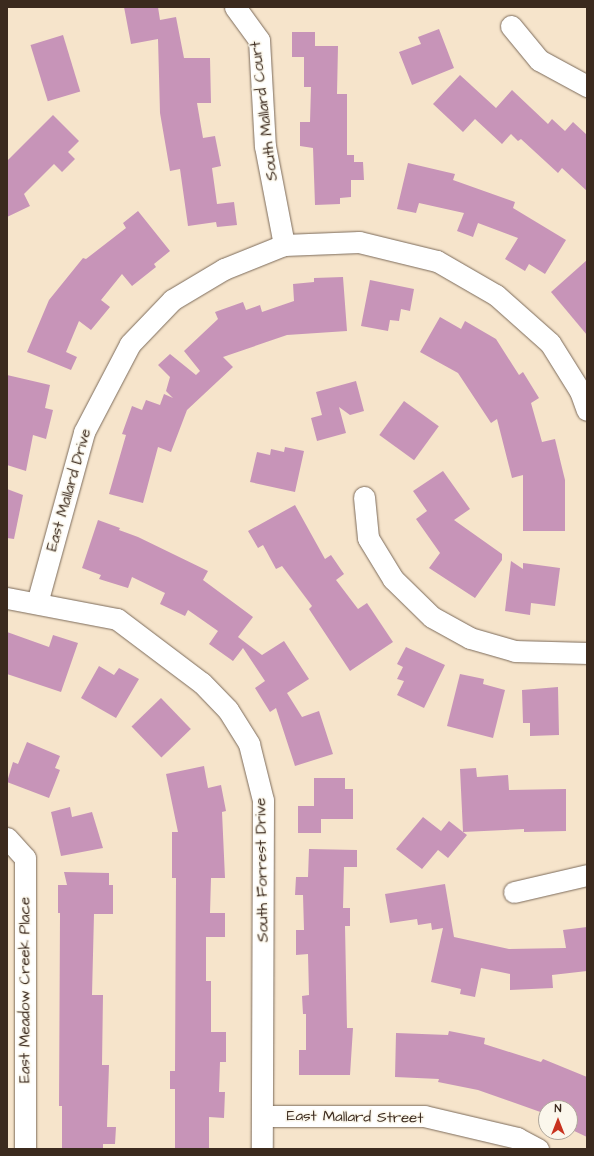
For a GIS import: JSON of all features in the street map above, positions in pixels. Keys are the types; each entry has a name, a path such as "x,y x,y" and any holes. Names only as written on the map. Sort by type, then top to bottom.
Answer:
{"street":[{"name":"South Mallard Court","path":"235,7 259,40 265,146 284,245"},
{"path":"511,26 539,60 587,86"},
{"name":"East Mallard Drive","path":"37,603 84,432 130,344 172,300 224,269 284,245 359,242 437,261 496,295 550,343 580,391 587,410"},
{"path":"364,497 368,538 394,580 432,617 470,638 515,651 587,653"},
{"name":"South Forrest Drive","path":"7,598 117,619 202,683 228,710 249,744 263,800 262,1149"},
{"name":"East Meadow Creek Place","path":"7,838 25,858 26,1149"},
{"path":"514,892 587,875"},
{"name":"East Mallard Street","path":"263,1116 424,1116 517,1138 538,1149"}],"building":[{"path":"124,7 158,7 160,20 176,17 184,58 210,58 211,103 197,103 203,138 215,136 221,166 212,168 217,204 234,202 237,225 217,227 216,222 188,226 180,169 170,171 160,113 158,39 131,44"},
{"path":"439,29 454,68 412,85 399,52 421,44 418,37"},
{"path":"292,32 315,32 315,46 338,46 337,94 347,94 347,155 354,155 354,162 363,162 364,180 351,180 351,197 340,198 340,204 315,205 313,148 300,146 300,122 310,122 311,87 304,87 304,57 292,57"},
{"path":"63,35 80,91 48,101 30,45"},
{"path":"460,75 496,108 512,90 548,124 552,119 565,131 573,122 587,135 587,191 562,168 558,173 521,139 518,141 511,134 502,144 475,119 463,132 433,104"},
{"path":"53,115 79,141 68,152 75,159 62,172 54,164 24,194 30,206 7,217 7,161"},
{"path":"408,163 455,174 453,180 515,202 513,208 566,240 545,274 529,264 525,271 505,259 518,238 478,223 473,237 457,231 464,213 419,203 416,213 397,209"},
{"path":"138,211 170,251 154,264 156,267 132,286 122,274 101,300 110,307 91,330 79,321 66,352 77,357 71,370 27,352 49,300 83,258 86,259 126,228 123,223"},
{"path":"587,260 587,335 551,292"},
{"path":"343,277 347,331 287,335 223,357 233,367 187,410 171,452 158,447 143,503 109,494 126,435 122,434 132,406 142,410 146,400 160,405 164,394 173,398 166,391 170,377 158,365 170,354 196,375 200,371 184,351 218,319 215,312 243,302 246,310 260,305 262,312 294,301 293,284 314,282 314,278"},
{"path":"370,280 414,289 410,311 401,309 399,321 390,320 388,331 361,326"},
{"path":"440,317 461,329 465,321 496,339 519,375 523,372 539,398 531,403 542,442 555,439 565,480 565,531 523,531 523,475 512,478 497,419 491,423 458,373 420,352"},
{"path":"7,375 50,385 45,408 53,410 46,439 33,435 26,471 7,465"},
{"path":"356,381 364,411 350,415 339,407 346,433 317,441 311,418 322,415 316,392"},
{"path":"404,401 439,426 414,460 379,435"},
{"path":"285,447 304,451 295,492 250,482 257,452 270,455 271,449 284,452"},
{"path":"443,471 470,509 454,520 502,554 502,560 475,598 429,568 440,553 416,519 427,511 413,491"},
{"path":"7,489 23,495 14,539 7,538"},
{"path":"295,505 325,559 331,555 344,574 336,580 358,609 367,603 393,642 350,671 309,609 312,606 282,566 276,569 263,545 258,548 248,531"},
{"path":"98,520 120,528 119,530 138,537 208,571 203,580 253,617 238,637 262,655 284,641 309,679 287,693 302,717 319,711 333,754 295,766 276,708 270,712 255,688 265,681 243,648 233,661 209,644 218,631 188,610 185,616 160,604 165,593 132,577 128,588 99,579 101,575 82,568"},
{"path":"511,561 523,569 523,563 560,568 555,606 531,603 530,615 505,611"},
{"path":"7,632 49,647 53,635 78,643 61,692 7,674"},
{"path":"406,647 445,665 424,708 397,695 404,681 397,679 403,667 397,664"},
{"path":"99,666 114,675 119,668 139,679 116,718 81,698"},
{"path":"460,674 484,679 483,684 505,690 493,738 447,726"},
{"path":"558,687 559,735 530,736 530,723 523,723 522,690"},
{"path":"161,698 191,729 161,757 132,726"},
{"path":"27,742 60,756 55,768 60,770 49,798 7,782 13,762 18,764"},
{"path":"204,766 208,788 221,785 226,811 222,812 225,878 211,878 210,913 225,913 225,937 206,937 206,981 211,981 211,1032 226,1032 226,1062 220,1062 219,1092 225,1092 224,1118 209,1117 209,1149 175,1149 175,1089 170,1089 170,1071 175,1071 176,878 172,878 172,832 178,832 166,774"},
{"path":"476,768 477,777 508,775 509,790 566,789 566,831 524,832 524,829 463,832 460,769"},
{"path":"314,778 345,778 345,789 353,789 353,819 321,819 321,833 298,833 298,806 314,806"},
{"path":"70,807 72,817 92,812 103,848 61,856 51,812"},
{"path":"423,817 441,831 449,821 467,835 448,858 438,850 422,869 396,849"},
{"path":"309,849 357,850 357,867 344,867 343,908 350,908 350,926 345,926 347,1028 353,1028 350,1075 299,1075 299,1050 306,1050 306,1014 303,1014 302,996 309,995 308,954 296,955 296,930 304,930 303,895 295,895 296,877 308,877"},
{"path":"64,872 109,873 109,885 113,885 113,914 94,914 92,995 103,995 102,1065 109,1065 107,1127 116,1127 115,1144 103,1144 103,1149 62,1149 62,1106 59,1106 60,913 58,913 58,885 67,885"},
{"path":"445,884 454,937 509,949 566,948 563,930 587,927 587,971 552,975 553,988 510,990 510,974 481,968 475,997 460,994 461,989 431,982 443,928 432,930 431,923 418,925 417,919 390,923 385,894"},
{"path":"449,1031 485,1038 484,1044 541,1062 543,1059 587,1077 587,1137 578,1133 578,1100 538,1100 538,1111 478,1090 438,1082 439,1079 395,1077 396,1033 448,1035"}]}
